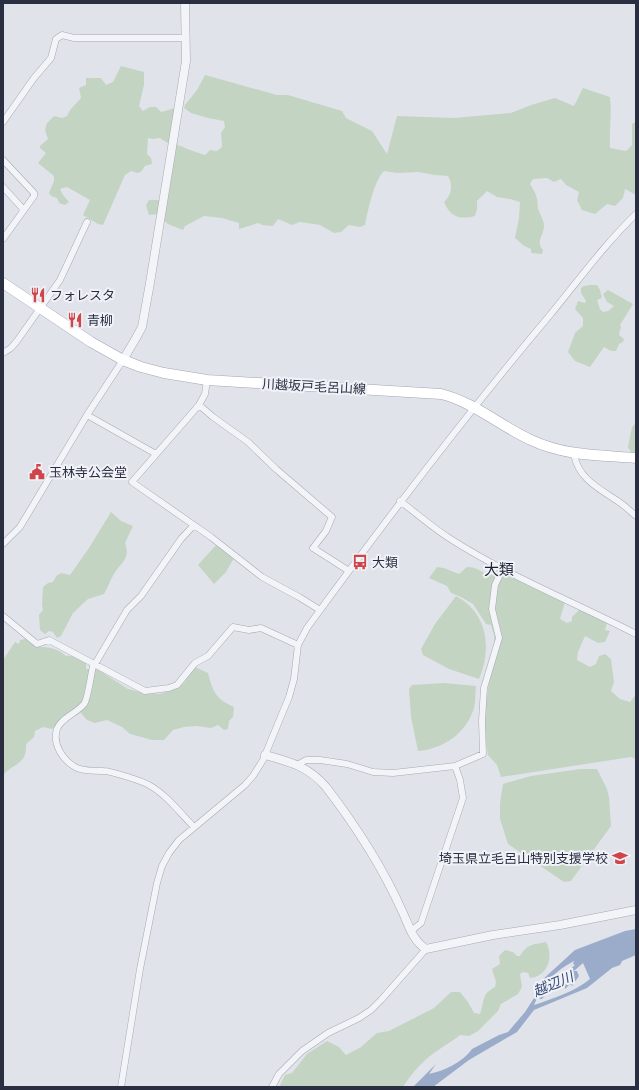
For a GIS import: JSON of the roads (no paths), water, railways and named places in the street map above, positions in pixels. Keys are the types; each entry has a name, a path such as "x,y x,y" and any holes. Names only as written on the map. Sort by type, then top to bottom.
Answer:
{"main road":[{"name":"川越坂戸毛呂山線","path":"3,283 91,342 123,360 141,367 164,373 207,380 435,393 451,397 475,408 513,431 549,448 574,454 636,458"}],"street":[{"path":"3,543 20,527 142,327 186,61 185,3"},
{"path":"3,122 51,58 56,39 62,35 74,38 185,38"},
{"path":"3,239 34,196 34,193 4,163"},
{"path":"3,187 24,210"},
{"path":"121,1087 140,969 160,874 165,859 175,844 249,781 265,754 294,679 298,645 307,628 400,501 508,365 603,250 636,214"},
{"path":"3,354 11,348 63,274 87,222"},
{"path":"207,380 205,394 199,405 132,482 194,525 262,577 320,610"},
{"path":"199,405 248,442 276,469 332,517 326,531 313,548 349,571"},
{"path":"87,415 156,454"},
{"path":"574,454 575,462 583,475 599,490 619,502 636,516"},
{"path":"400,501 449,537 504,568 636,634"},
{"path":"194,525 181,539 141,596 127,610 93,666 85,702 57,728 56,739 57,747 62,755 76,768 104,771 148,784 160,791 194,827"},
{"path":"297,765 306,760 335,762 382,773 393,773 455,766 483,754 482,721 484,688 499,638 492,609 495,584 504,568"},
{"path":"3,616 37,644 49,640 144,691 169,688 177,685 196,663 208,656 233,628 249,630 261,628 298,645"},
{"path":"265,754 308,770 319,778 334,796 391,885 417,942 426,949"},
{"path":"411,931 421,923 462,798 460,780 455,766"},
{"path":"272,1087 279,1074 302,1051 328,1033 359,1018 371,1010 426,949 636,910"}],"water":[{"path":"636,929 636,955 622,961 620,965 612,968 587,988 534,1010 517,1032 469,1060 433,1087 413,1087 436,1064 429,1074 441,1071 453,1065 464,1058 472,1049 508,1032 525,1012 538,992 541,981 575,950 625,931","holes":["574,961 573,964 575,965 566,973 561,984 547,991 539,999 542,999 557,988 564,986 565,989 570,984 572,986 579,976 577,971 574,971 583,963 590,979 571,991 534,1005 541,991 550,979 561,969"]}],"place":[{"name":"フォレスタ","path":"38,295"},
{"name":"青柳","path":"75,320"},
{"name":"玉林寺公会堂","path":"37,472"},
{"name":"大類","path":"360,562"},
{"name":"埼玉県立毛呂山特別支援学校","path":"620,858"}],"district":[{"name":"大類","path":"499,570"}],"water label":[{"name":"越辺川","path":"553,984"}]}
